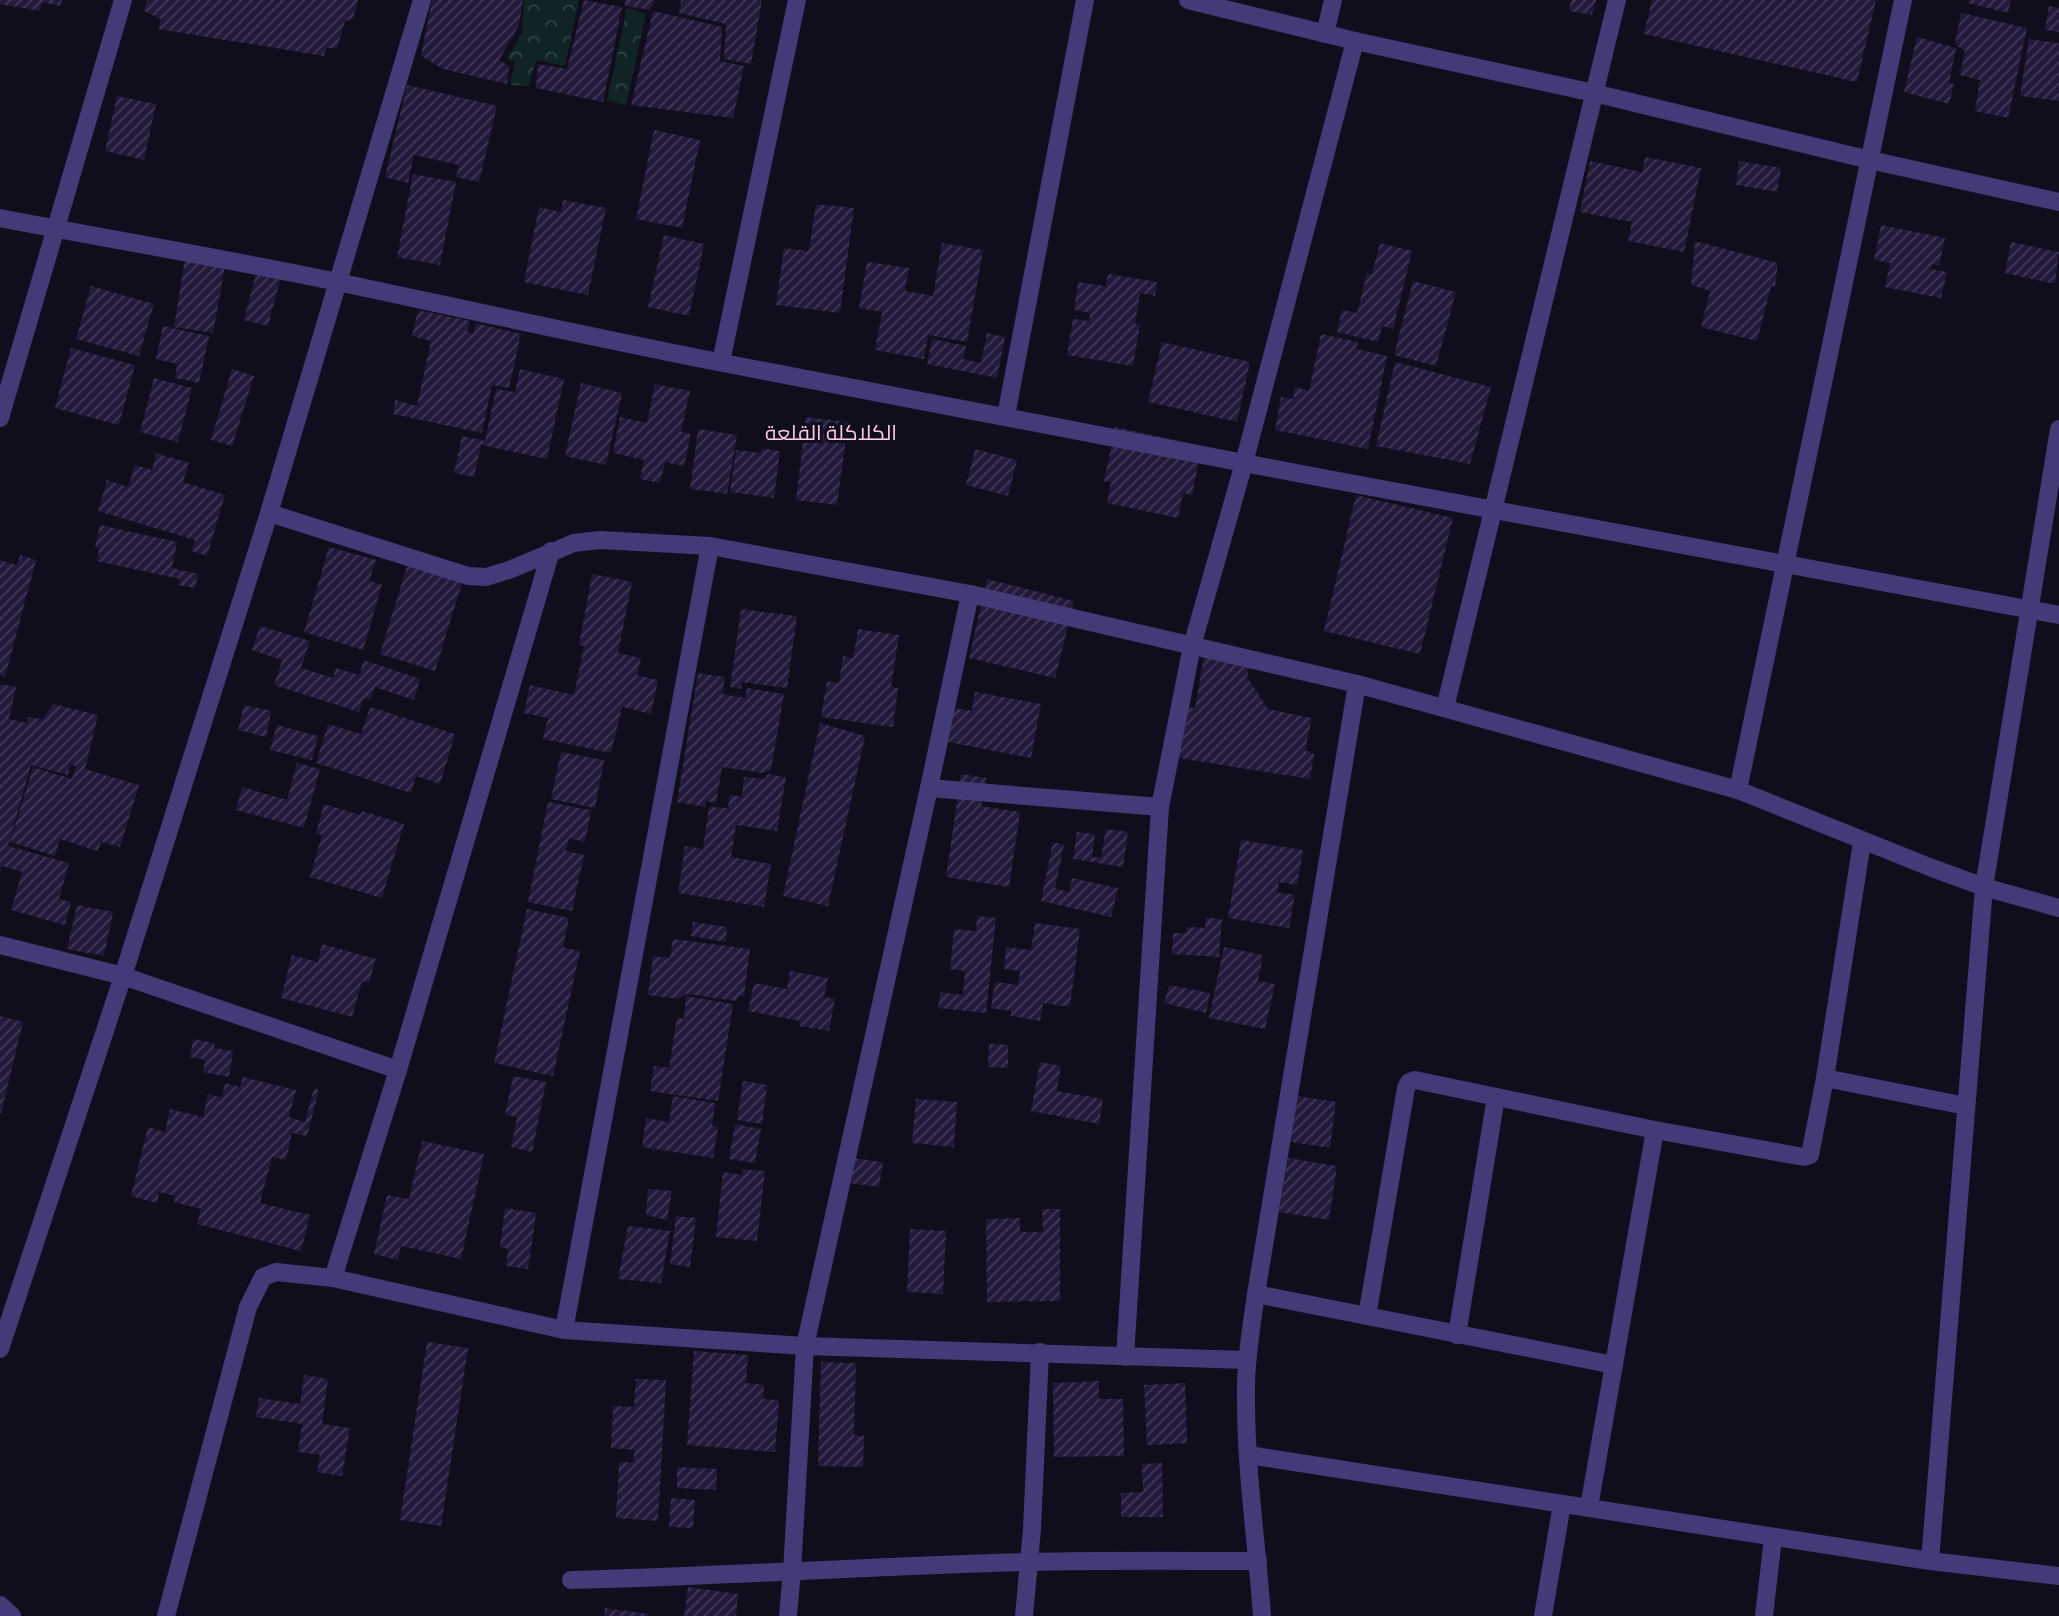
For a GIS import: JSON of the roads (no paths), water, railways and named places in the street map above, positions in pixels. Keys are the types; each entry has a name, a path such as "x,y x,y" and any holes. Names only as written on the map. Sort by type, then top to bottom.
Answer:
{"street":[{"path":"0,418 123,0"},
{"path":"0,1349 123,976 269,513 422,0"},
{"path":"721,362 797,0"},
{"path":"1006,416 1085,0"},
{"path":"1188,0 1325,34 1594,93 1870,160 2059,202"},
{"path":"1325,34 1333,0"},
{"path":"1445,708 1617,0"},
{"path":"1738,790 1903,0"},
{"path":"1125,1357 1160,807 1192,646 1244,463 1356,41"},
{"path":"0,218 339,282 445,307 1244,463 2059,615"},
{"path":"1930,1561 1984,887 2059,429"},
{"path":"269,513 468,576 486,577 574,543 600,540 710,546 970,594 1357,684 1738,790 1862,842 1984,887 2059,908"},
{"path":"564,1330 710,546"},
{"path":"333,1278 398,1070 551,551"},
{"path":"788,1616 805,1346 970,594"},
{"path":"1262,1616 1248,1455 1245,1401 1247,1360 1255,1294 1357,684"},
{"path":"929,788 1160,807"},
{"path":"1367,1316 1409,1082 1415,1080 1655,1130 1808,1156 1811,1153 1825,1078 1862,842"},
{"path":"0,944 123,976 398,1070"},
{"path":"1825,1078 1966,1107"},
{"path":"1457,1335 1496,1097"},
{"path":"1589,1507 1655,1130"},
{"path":"166,1616 248,1307 263,1277 276,1272 333,1278 564,1330 805,1346 1247,1360"},
{"path":"1255,1294 1614,1365"},
{"path":"1024,1616 1032,1529 1040,1352"},
{"path":"1248,1455 1773,1538 1930,1561 2059,1576"},
{"path":"1543,1616 1562,1504"},
{"path":"1764,1616 1773,1538"},
{"path":"571,1580 733,1576 792,1571 1028,1562 1258,1560"},
{"path":"0,1605 12,1616"}],"district":[{"name":"الكلاكلة القلعة","path":"831,433"}]}
